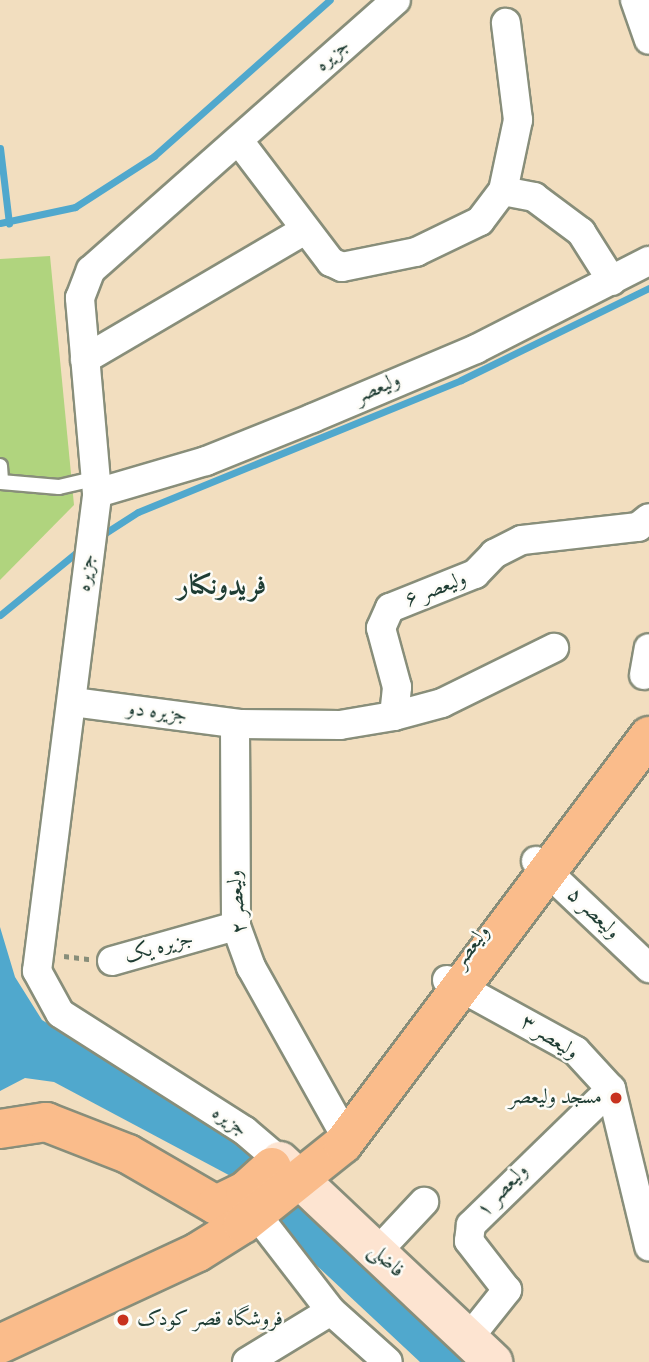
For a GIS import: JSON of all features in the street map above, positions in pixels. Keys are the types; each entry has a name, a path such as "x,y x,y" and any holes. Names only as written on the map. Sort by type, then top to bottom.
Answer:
{"main road":[{"name":"ولیعصر","path":"542,866 647,678"},
{"name":"ولیعصر","path":"255,1204 287,1171 341,1131 542,866 649,736"},
{"path":"0,1129 46,1122 157,1173 216,1205 255,1204"},
{"name":"فاضلی","path":"287,1171 480,1350"},
{"path":"157,1173 183,1213 184,1259"},
{"path":"0,1344 184,1259 255,1204"}],"street":[{"name":"جزیره","path":"287,1171 245,1131 60,1013 43,992 39,954 73,702 96,486 80,298 92,270 396,0"},
{"path":"635,0 649,40"},
{"path":"239,141 331,262 360,264 416,252 480,221 503,191 518,120 506,23"},
{"path":"503,191 534,197 581,232 612,281"},
{"path":"85,359 305,230"},
{"name":"ولیعصر","path":"96,486 206,461 313,418 476,349 649,261"},
{"name":"ولیعصر ۶","path":"394,716 397,688 381,628 390,608 475,574 494,554 522,540 638,527 649,518"},
{"path":"240,724 340,725 394,716 442,703 554,649"},
{"name":"جزیره دو","path":"73,702 240,724"},
{"name":"ولیعصر ۲","path":"240,724 235,728 236,926 251,967 341,1131"},
{"name":"ولیعصر ۵","path":"542,866 649,968"},
{"name":"جزیره یک","path":"112,961 236,926"},
{"name":"ولیعصر ۳","path":"453,985 576,1051 611,1089 646,1212 649,1246"},
{"name":"ولیعصر ۱","path":"480,1350 507,1290 469,1241 471,1225 611,1089"},
{"path":"377,1252 424,1202"},
{"path":"255,1204 331,1311 373,1358"},
{"path":"265,1358 331,1311"}],"lane":[{"path":"0,467 1,482 58,487 96,486"}],"path":[{"name":"جزیره یک","path":"39,954 112,961"}],"green space":[{"path":"50,256 74,505 0,580 0,259"}],"water":[{"path":"0,927 15,977 42,1020 257,1152 473,1362 420,1362 299,1249 240,1181 54,1082 25,1078 0,1091"}],"waterway":[{"path":"0,223 75,207 154,156 330,0"},
{"path":"0,148 9,223"},
{"path":"99,537 138,512 461,380 649,288"},
{"path":"0,615 83,547"}],"place":[{"name":"مسجد ولیعصر","path":"616,1098"},
{"name":"فروشگاه قصر کودک","path":"123,1320"}],"district":[{"name":"فریدونکنار","path":"222,587"}]}
